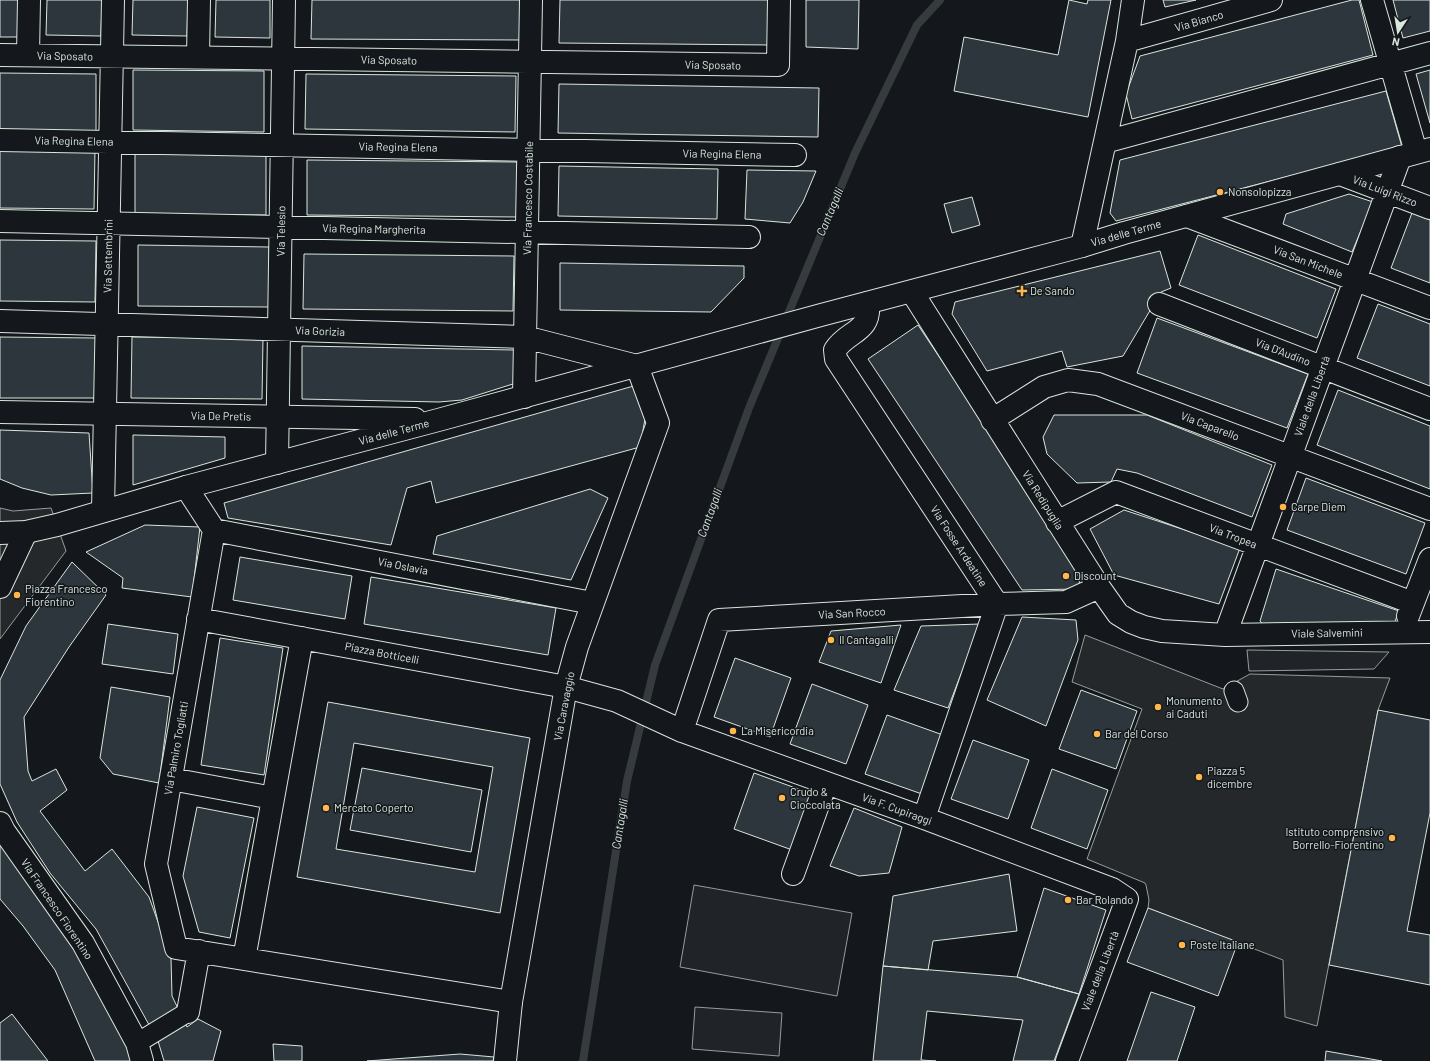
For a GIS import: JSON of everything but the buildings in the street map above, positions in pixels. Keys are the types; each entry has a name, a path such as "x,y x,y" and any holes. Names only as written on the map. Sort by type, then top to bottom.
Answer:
{"street":[{"path":"28,55 29,0"},
{"name":"Via Settembrini","path":"103,511 113,0"},
{"path":"198,57 199,0"},
{"name":"Via Telesio","path":"277,463 284,0"},
{"name":"Via Francesco Costabile","path":"524,397 531,0"},
{"name":"Via Sposato","path":"0,55 778,66 779,0"},
{"path":"1082,246 1127,41 1133,0"},
{"name":"Via Bianco","path":"1127,41 1271,0"},
{"path":"1372,0 1416,153"},
{"path":"1105,142 1430,53"},
{"name":"Via Regina Elena","path":"0,140 795,155"},
{"name":"Via delle Terme","path":"0,533 26,532 57,525 186,487 1082,246 1124,233 1416,153"},
{"name":"Viale della Libertà","path":"1225,635 1387,192 1416,153"},
{"name":"Via Luigi Rizzo","path":"1340,174 1430,208"},
{"name":"Via San Michele","path":"1187,216 1430,308"},
{"name":"Via Regina Margherita","path":"0,221 749,237"},
{"name":"Via Redipuglia","path":"912,292 1057,522 1118,614 1130,622 1162,631 1225,635"},
{"name":"Via Fosse Ardeatine","path":"868,303 869,311 867,320 861,328 840,342 835,350 836,359 997,604"},
{"name":"Via D'Audino","path":"1159,304 1430,409"},
{"name":"Via Gorizia","path":"0,321 525,337 637,366"},
{"name":"Via Caravaggio","path":"505,1061 511,1002 566,687 577,647 592,603 658,423 637,366"},
{"name":"Via Caparello","path":"992,420 1044,387 1068,380 1098,384 1430,509"},
{"name":"Via De Pretis","path":"0,412 442,419"},
{"path":"186,487 214,530"},
{"name":"Via Tropea","path":"1057,522 1116,492 1413,603"},
{"name":"Via Oslavia","path":"214,530 592,603"},
{"name":"Via Palmiro Togliatti","path":"214,530 156,864 176,948 511,1002"},
{"path":"0,587 26,532"},
{"path":"1402,632 1430,559"},
{"name":"Via San Rocco","path":"682,731 719,620 997,604 1066,602 1099,587"},
{"path":"924,818 997,604"},
{"name":"Piazza Botticelli","path":"198,619 566,687 617,701"},
{"name":"Viale Salvemini","path":"1225,635 1430,632"},
{"path":"244,959 302,638"},
{"name":"Via F. Cupiraggi","path":"617,701 682,731 924,818 1112,888"},
{"path":"171,779 273,798"},
{"path":"793,874 826,783"},
{"name":"Via Francesco Fiorentino","path":"0,823 4,831 83,943 140,1052"},
{"name":"Viale della Libertà","path":"1067,1061 1127,899 1112,888"},
{"path":"140,1052 188,1012 199,951"}],"shaded area":[{"name":"Piazza Francesco Fiorentino","path":"0,508 13,511 51,508 66,551 0,639"},
{"path":"1085,635 1223,689 1250,674 1390,678 1378,710 1317,1026 1285,1017 1283,960 1148,908 1149,900 1145,883 1087,859 1142,709 1072,682"},
{"path":"1247,650 1389,652 1374,669 1249,671"},
{"path":"694,885 852,913 837,996 680,967"},
{"path":"695,1007 782,1013 779,1056 692,1049"}],"waterway":[{"name":"Cantagalli","path":"583,1061 627,781 655,665 749,408 855,153 917,25 940,0"}],"place":[{"name":"Nonsolopizza","path":"1220,192"},
{"name":"De Sando","path":"1022,291"},
{"name":"Carpe Diem","path":"1283,507"},
{"name":"Discount","path":"1066,576"},
{"name":"Piazza Francesco Fiorentino","path":"17,595"},
{"name":"Il Cantagalli","path":"831,640"},
{"name":"Monumento ai Caduti","path":"1158,707"},
{"name":"La Misericordia","path":"733,731"},
{"name":"Bar del Corso","path":"1097,734"},
{"name":"Piazza 5 dicembre","path":"1199,777"},
{"name":"Crudo & Cioccolata","path":"782,798"},
{"name":"Mercato Coperto","path":"326,808"},
{"name":"Istituto comprensivo Borrello-Fiorentino","path":"1392,838"},
{"name":"Bar Rolando","path":"1068,900"},
{"name":"Poste Italiane","path":"1182,945"}]}
